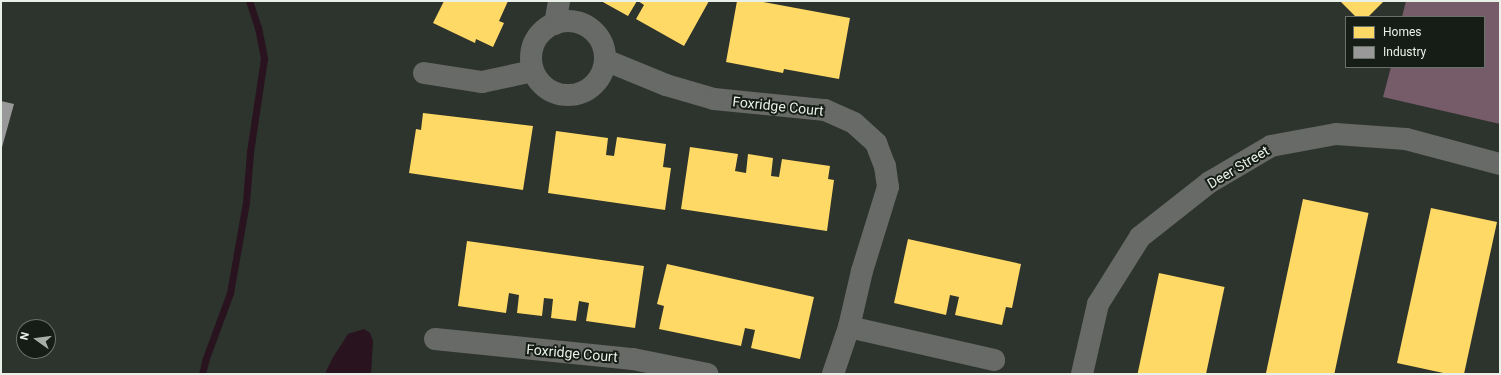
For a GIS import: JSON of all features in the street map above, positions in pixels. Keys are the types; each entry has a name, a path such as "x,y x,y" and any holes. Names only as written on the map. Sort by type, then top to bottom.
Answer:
{"street":[{"path":"555,24 559,1"},
{"path":"567,21 579,23 590,28 598,37 604,48 605,60 602,72 596,83 586,91 574,95 562,95 550,91 540,82 533,71 531,60 532,48 545,29 555,24 567,21"},
{"name":"Foxridge Court","path":"605,60 666,85 714,99 825,110 854,123 876,143 885,166 888,187 862,272 849,327 833,374"},
{"path":"424,73 482,82 533,71"},
{"name":"Deer Street","path":"1082,374 1098,304 1140,237 1210,182 1271,146 1336,134 1406,139 1500,164"},
{"path":"849,327 994,360"},
{"name":"Foxridge Court","path":"435,339 633,359 707,374"}],"shaded area":[{"path":"1406,1 1500,1 1500,124 1383,97 1391,68 1485,68 1485,16 1402,16"},
{"path":"364,329 370,333 373,341 371,374 325,374 332,359 348,334"}],"building: Homes":[{"path":"444,1 508,1 499,21 504,23 493,47 476,39 475,43 433,23"},
{"path":"601,1 637,1 628,16"},
{"path":"638,1 709,1 684,46 636,19 644,5"},
{"path":"737,1 758,1 850,18 839,79 784,69 783,73 726,62"},
{"path":"1340,1 1384,1 1369,16 1355,16"},
{"path":"423,113 533,126 523,190 409,173 416,129 421,130"},
{"path":"556,131 608,138 606,155 614,156 617,137 666,144 663,167 671,168 665,210 548,193"},
{"path":"690,147 738,154 735,171 746,173 748,154 773,158 771,176 779,177 782,159 830,166 828,179 834,180 827,231 681,209"},
{"path":"1303,199 1369,213 1334,374 1266,374"},
{"path":"1431,208 1497,222 1464,374 1448,374 1397,363"},
{"path":"908,239 1021,264 1012,308 1006,307 1002,325 955,315 959,297 950,295 946,315 894,303"},
{"path":"467,241 644,266 635,328 586,321 589,303 579,301 576,321 551,318 553,299 544,298 542,316 517,313 519,295 509,293 506,313 458,306"},
{"path":"667,264 814,297 800,359 751,348 755,330 745,328 741,346 659,329 664,306 657,304"},
{"path":"1159,273 1225,287 1206,374 1138,374"}],"building: Industry":[{"path":"1,101 14,104 1,151"}],"waterway":[{"path":"202,374 206,358 230,293 246,202 250,152 264,58 258,28 249,1"}]}
